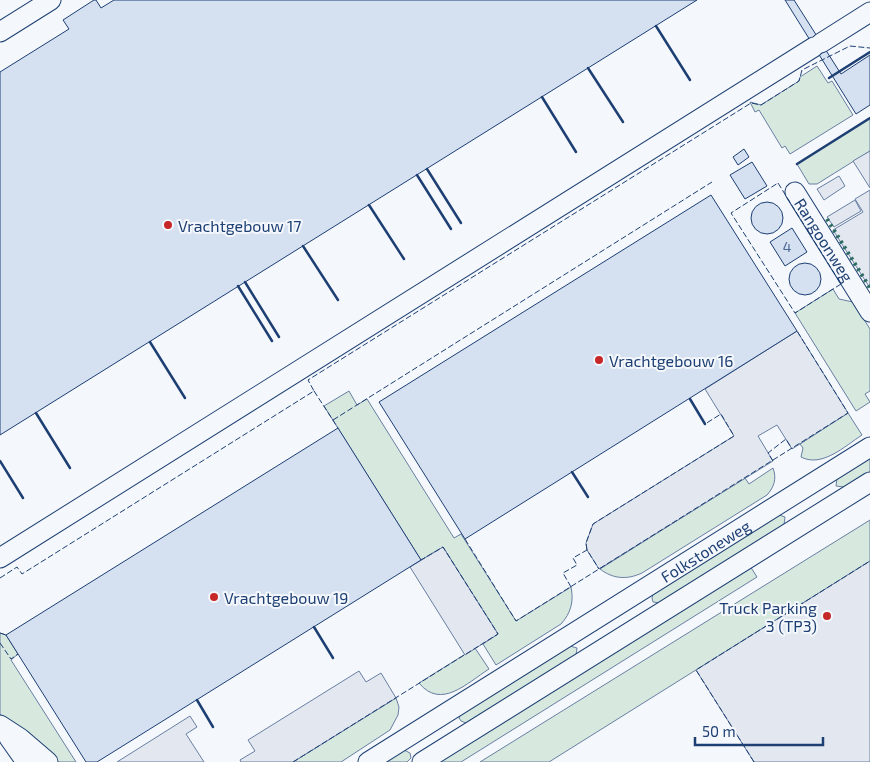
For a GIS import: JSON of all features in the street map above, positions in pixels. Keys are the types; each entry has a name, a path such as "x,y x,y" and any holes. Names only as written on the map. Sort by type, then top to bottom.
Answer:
{"street":[{"path":"0,32 51,0"},
{"path":"0,558 869,14"},
{"name":"Rangoonweg","path":"795,192 870,312"},
{"name":"Folkstoneweg","path":"368,762 870,447"},
{"name":"Folkstoneweg","path":"422,762 870,482"},
{"path":"803,489 818,514"},
{"path":"607,612 623,636"},
{"path":"430,723 445,748"},
{"path":"0,726 26,762"},
{"path":"0,726 20,738 48,762"}],"shaded area":[{"path":"817,66 828,83 832,81 853,115 790,154 785,146 782,148 759,110 755,112 750,102 761,105 799,81 800,77"},
{"path":"870,118 870,151 817,184 809,184 797,164"},
{"path":"870,151 870,188 853,161"},
{"path":"839,176 845,186 824,200 817,189"},
{"path":"870,190 870,288 833,230 863,212 855,199"},
{"path":"855,200 861,211 834,227 827,217"},
{"path":"833,289 839,299 853,302 870,329 870,391 865,394 870,402 856,411 795,313"},
{"path":"797,331 848,413 792,449 777,425 758,436 773,461 599,569 587,550 586,543 593,524 734,436 705,389"},
{"path":"349,391 357,405 367,399 454,538 461,534 516,621 571,587 571,607 561,624 496,665 483,644 498,634 443,547 421,560 324,406"},
{"path":"848,413 862,435 841,450 825,458 809,460 801,457 803,448 800,444"},
{"path":"870,456 870,472 844,487 836,486 837,478"},
{"path":"773,468 774,483 767,495 642,573 631,577 615,577 600,569 745,478 749,484"},
{"path":"779,515 785,517 784,525 661,603 653,602 653,594"},
{"path":"870,520 870,561 549,762 480,762"},
{"path":"443,547 498,634 465,655 410,567"},
{"name":"Truck Parking 3 (TP3)","path":"870,561 870,762 754,762 696,670"},
{"path":"750,566 757,577 461,762 437,762"},
{"path":"0,633 6,635 18,654 11,660 76,762 55,762 0,714"},
{"path":"570,646 577,648 576,655 466,723 461,721 459,718 461,714"},
{"path":"475,648 489,669 463,687 445,694 436,694 427,691 419,683"},
{"path":"359,671 366,682 381,673 396,698 293,762 241,762 240,760 255,751 248,740"},
{"path":"396,698 399,707 398,715 390,730 341,762 293,762"},
{"path":"190,716 197,727 186,734 204,762 117,762"},
{"path":"404,750 410,753 411,758 407,762 383,762"}],"building":[{"name":"Vrachtgebouw 17","path":"96,0 101,8 114,0 697,0 0,435 0,72 69,29 63,20"},
{"path":"785,0 794,0 841,74 870,55 870,105 856,114"},
{"path":"744,149 749,157 738,165 733,157"},
{"path":"752,162 767,186 745,199 730,175"},
{"name":"Vrachtgebouw 16","path":"711,195 797,331 465,539 379,402"},
{"path":"767,202 778,207 783,218 778,229 767,234 756,229 751,218 756,207"},
{"path":"792,228 807,252 785,266 770,242"},
{"path":"805,263 816,268 821,279 816,290 805,295 794,290 789,279 794,268"},
{"name":"Vrachtgebouw 19","path":"338,428 421,560 97,762 86,762 6,635"}],"hedge":[{"path":"827,219 870,288"}],"fence":[{"path":"0,578 17,567 22,574 314,391 308,380 751,103 761,105 799,81 802,70 850,46 870,48"},
{"path":"333,420 712,182"},
{"path":"778,183 841,284 795,313 731,213 778,183"},
{"path":"465,539 516,621 848,413 797,331"},
{"path":"314,391 338,428"},
{"path":"587,550 586,543 593,524 734,436 721,414 705,424 690,399"},
{"path":"773,461 768,453 786,439 792,449"},
{"path":"293,762 498,634 443,547 421,560"},
{"path":"571,587 563,573 577,565 573,558 587,550 599,569"},
{"path":"754,762 696,670 870,561"},
{"path":"0,633 6,635"},
{"path":"0,643 11,659 18,654"}],"wall":[{"path":"656,26 690,80"},
{"path":"829,78 870,52"},
{"path":"588,68 623,122"},
{"path":"542,97 576,152"},
{"path":"797,164 870,118"},
{"path":"427,169 461,223"},
{"path":"417,175 451,229"},
{"path":"369,205 404,259"},
{"path":"303,246 338,300"},
{"path":"245,282 279,337"},
{"path":"238,286 272,341"},
{"path":"150,342 185,398"},
{"path":"690,399 705,424"},
{"path":"36,413 70,468"},
{"path":"0,461 23,498"},
{"path":"572,472 588,497"},
{"path":"314,627 333,658"},
{"path":"197,700 213,727"}],"place":[{"name":"Vrachtgebouw 17","path":"168,225"},
{"name":"Vrachtgebouw 16","path":"599,360"},
{"name":"Vrachtgebouw 19","path":"214,597"},
{"name":"Truck Parking 3 (TP3)","path":"827,616"}]}
